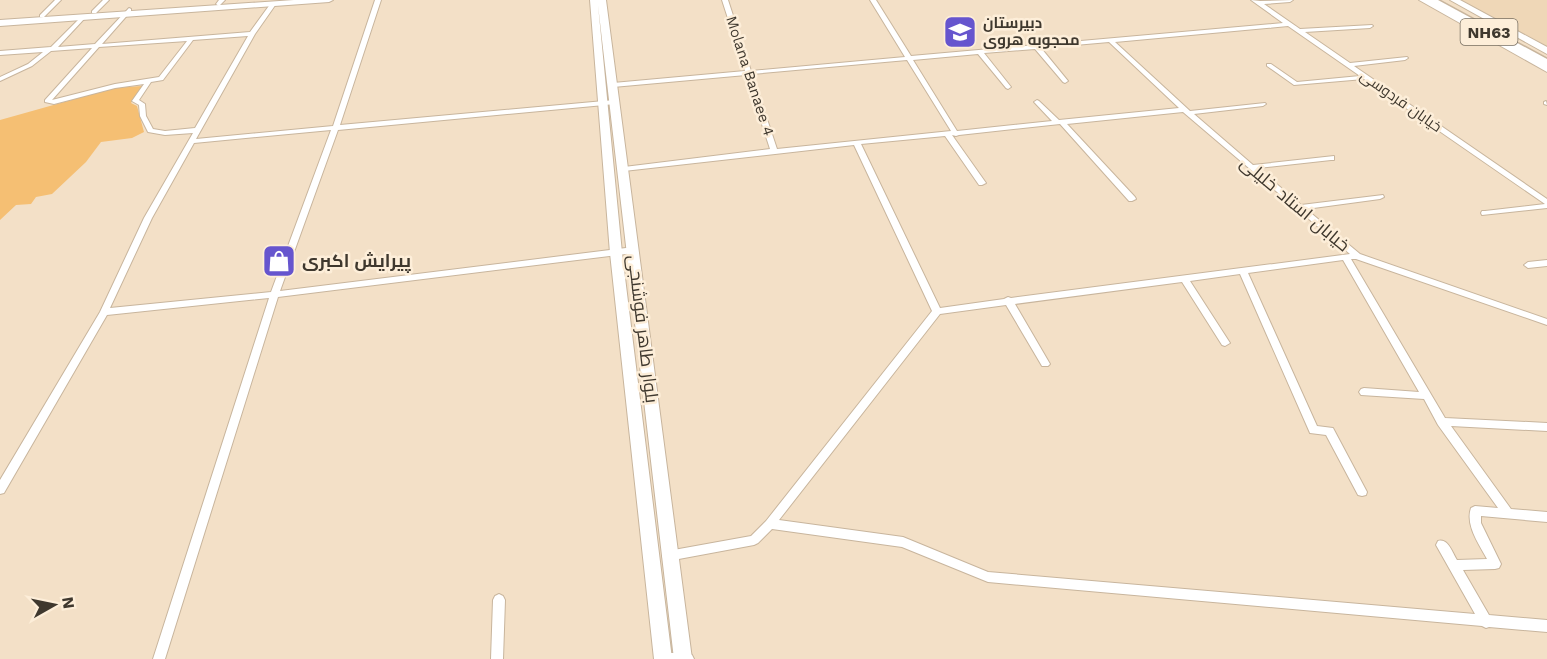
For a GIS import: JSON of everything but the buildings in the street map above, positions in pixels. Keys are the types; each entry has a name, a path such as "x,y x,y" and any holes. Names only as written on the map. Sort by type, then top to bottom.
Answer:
{"highway":[{"name":"NH63","path":"1431,0 1523,44 1547,64"},
{"name":"NH63","path":"1444,0 1547,57"}],"street":[{"path":"42,16 58,0"},
{"path":"94,12 106,0"},
{"path":"0,21 83,17 221,2 282,0"},
{"path":"0,21 94,12 329,0"},
{"path":"159,659 274,295 336,127 378,0"},
{"name":"بلوار طاهر فوشنجی","path":"594,0 608,102 616,254 662,659"},
{"name":"بلوار طاهر فوشنجی","path":"602,0 613,85 608,102 624,169 685,658"},
{"name":"Molana Banaee 4","path":"725,0 774,151"},
{"path":"873,0 910,58 982,183"},
{"path":"1256,1 1290,0"},
{"path":"1423,0 1547,69"},
{"path":"1454,0 1523,44 1547,51"},
{"name":"خیابان فردوسی","path":"1256,1 1547,204"},
{"path":"0,490 104,312 148,218 194,141 252,34 273,4"},
{"path":"128,12 47,101 54,102 115,86 161,79 192,38"},
{"path":"0,79 30,65 50,50 83,17"},
{"path":"613,85 1290,24"},
{"path":"1300,31 1370,26"},
{"path":"0,53 252,34"},
{"name":"خیابان استاد خلیلی","path":"1110,40 1186,111 1357,256 1547,322"},
{"path":"1037,47 1065,81"},
{"path":"980,52 1008,87"},
{"path":"1348,64 1405,58"},
{"path":"1269,65 1296,84 1366,77"},
{"path":"148,82 135,101 142,104 143,116 150,131 165,133 199,130"},
{"path":"194,141 608,102"},
{"path":"1037,102 1060,122 1132,199"},
{"path":"624,169 774,151 1263,104"},
{"path":"857,144 937,311"},
{"path":"1251,167 1331,158"},
{"path":"1301,207 1380,197"},
{"path":"1485,213 1547,204"},
{"path":"104,312 274,295 634,250"},
{"path":"650,559 754,540 770,524 937,311 1357,256"},
{"path":"1345,257 1442,422 1507,512"},
{"path":"1528,265 1547,263"},
{"path":"1242,270 1314,430 1329,431 1362,492"},
{"path":"1184,278 1225,343"},
{"path":"1008,300 1045,364"},
{"path":"1364,392 1427,396"},
{"path":"1442,422 1547,427"},
{"path":"1455,565 1495,564 1475,523 1475,511 1507,512 1547,518"},
{"path":"770,524 903,542 988,577 1547,626"},
{"path":"1442,545 1486,622"},
{"path":"497,659 499,600"},
{"path":"662,659 685,658"}],"shaded area":[{"path":"1461,0 1547,0 1547,46"},
{"path":"142,86 131,103 137,106 144,132 132,138 101,142 86,162 52,194 36,197 31,204 16,205 0,220 0,120 114,88"}],"place":[{"name":"دبیرستان محجوبه هروی","path":"960,32"},
{"name":"پیرایش اکبری","path":"279,261"}]}
